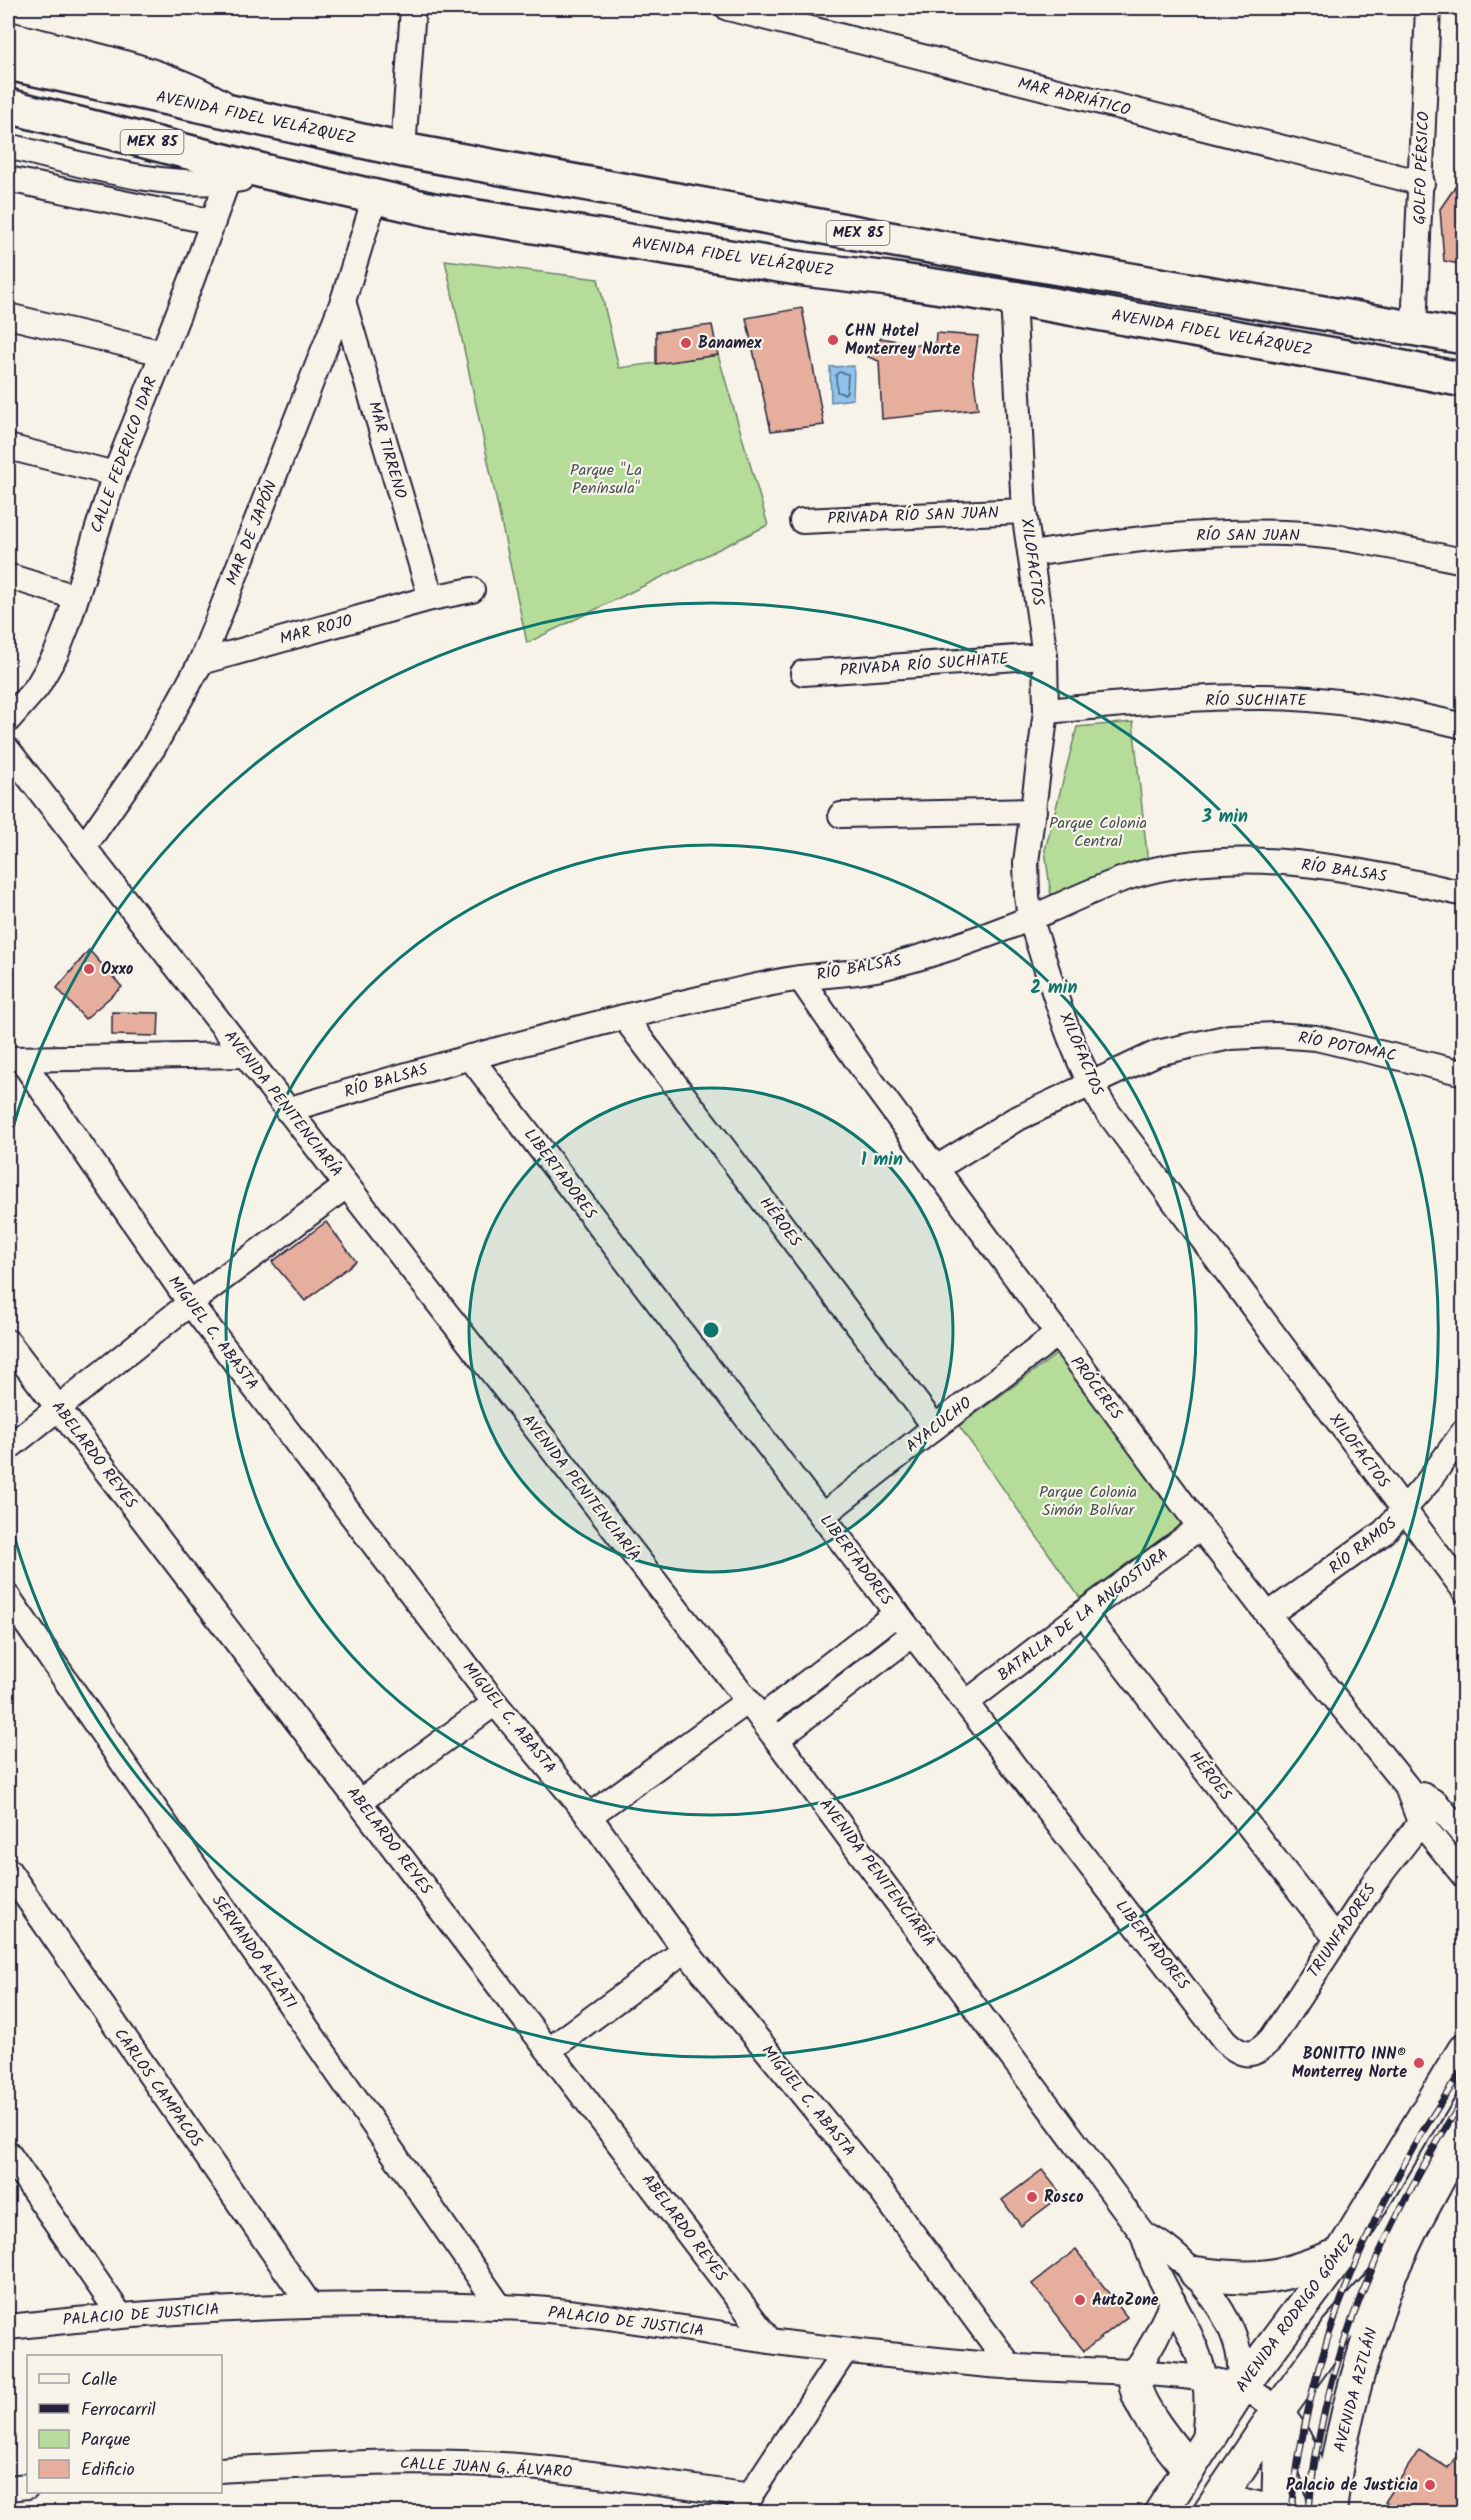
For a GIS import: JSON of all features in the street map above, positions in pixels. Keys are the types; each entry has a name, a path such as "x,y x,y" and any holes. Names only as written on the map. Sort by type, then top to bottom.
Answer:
{"highway":[{"name":"AVENIDA FIDEL VELÁZQUEZ","path":"8,63 403,150 895,240 1464,337"},
{"name":"AVENIDA FIDEL VELÁZQUEZ","path":"20,109 375,197 506,223 1013,298 1464,380"}],"main road":[{"name":"AVENIDA RODRIGO GÓMEZ","path":"1161,2512 1241,2388 1341,2254 1464,2050"},
{"path":"1208,2511 1337,2330 1392,2270 1415,2220 1464,2131"},
{"path":"1196,2273 1231,2277 1263,2277 1283,2273 1341,2254"},
{"path":"1278,2512 1279,2410 1341,2254"},
{"name":"AVENIDA AZTLÁN","path":"1330,2512 1338,2458 1354,2392 1392,2270"},
{"path":"1136,2372 1134,2383 1142,2404 1196,2457"},
{"path":"1208,2511 1237,2439 1243,2405 1241,2388"},
{"path":"1208,2511 1237,2503 1273,2512"}],"street":[{"path":"403,150 413,8"},
{"name":"MAR ADRIÁTICO","path":"728,8 1422,183"},
{"name":"GOLFO PÉRSICO","path":"1414,328 1428,8"},
{"path":"8,34 148,69 205,92 254,119"},
{"path":"8,146 105,170 192,183 227,182 271,172"},
{"path":"8,179 213,222"},
{"name":"CALLE FEDERICO IDAR","path":"8,720 37,687 56,654 115,474 227,182"},
{"name":"MAR DE JAPÓN","path":"84,848 153,748 201,662 344,302 375,197"},
{"name":"XILOFACTOS","path":"1013,298 1024,511 1045,656 1046,711 1026,862 1030,918 1090,1085 1124,1135 1464,1590"},
{"name":"MAR TIRRENO","path":"344,302 431,598"},
{"path":"8,316 163,353"},
{"path":"8,447 115,474"},
{"name":"PRIVADA RÍO SAN JUAN","path":"802,520 1024,511"},
{"name":"RÍO SAN JUAN","path":"1032,554 1174,536 1239,533 1305,534 1356,539 1464,561"},
{"path":"8,576 75,597"},
{"name":"MAR ROJO","path":"201,662 431,598 472,591"},
{"name":"PRIVADA RÍO SUCHIATE","path":"803,673 1045,656"},
{"name":"RÍO SUCHIATE","path":"1046,711 1256,697 1310,699 1376,707 1464,726"},
{"name":"AVENIDA PENITENCIARÍA","path":"8,750 755,1709 1143,2234 1147,2250 1188,2331 1204,2378 1206,2399 1196,2457"},
{"path":"841,815 1034,811"},
{"name":"RÍO BALSAS","path":"287,1110 470,1057 624,1017 800,978 878,968 924,956 1030,918 1086,892 1134,875 1211,861 1322,866 1414,882 1464,894"},
{"name":"PRÓCERES","path":"800,978 935,1169 1200,1527 1268,1616 1407,1787 1420,1822 1464,1876"},
{"name":"HÉROES","path":"624,1017 935,1427"},
{"name":"RÍO POTOMAC","path":"935,1169 1014,1120 1157,1053 1230,1037 1276,1035 1316,1038 1464,1072"},
{"path":"14,1059 245,1055"},
{"name":"LIBERTADORES","path":"470,1057 1225,2041 1236,2051 1247,2055"},
{"name":"MIGUEL C. ABASTA","path":"14,1059 189,1303 495,1703 589,1815 685,1950 879,2188 1011,2367"},
{"path":"8,1448 189,1303 346,1186"},
{"name":"AYACUCHO","path":"822,1516 1056,1335"},
{"name":"ABELARDO REYES","path":"8,1342 770,2341"},
{"name":"RÍO RAMOS","path":"1268,1616 1384,1532 1404,1511 1464,1431"},
{"name":"BATALLA DE LA ANGOSTURA","path":"966,1703 1200,1527"},
{"name":"SERVANDO ALZATI","path":"8,1597 500,2307"},
{"path":"589,1815 755,1709 897,1613"},
{"name":"HÉROES","path":"1083,1613 1337,1939"},
{"path":"777,1739 913,1634"},
{"path":"359,1802 495,1703"},
{"name":"PRÓCERES","path":"1407,1787 1436,1803 1464,1835"},
{"name":"TRIUNFADORES","path":"1247,2055 1263,2048 1272,2038 1376,1880 1436,1803"},
{"name":"CARLOS CAMPACOS","path":"8,1870 310,2305"},
{"path":"549,2050 685,1950"},
{"path":"8,2153 120,2314"},
{"name":"AVENIDA PENITENCIARÍA","path":"1143,2234 1167,2247 1196,2273 1230,2329 1238,2351 1241,2388"},
{"path":"1136,2372 1173,2301"},
{"name":"PALACIO DE JUSTICIA","path":"8,2327 120,2314 310,2305 500,2307 608,2317 845,2351 1011,2367 1136,2372 1204,2378 1241,2388 1260,2396 1279,2410"},
{"path":"745,2504 845,2351"},
{"path":"1279,2410 1299,2440 1312,2468 1317,2480 1323,2512"},
{"name":"CALLE JUAN G. ÁLVARO","path":"222,2470 316,2464 482,2465 538,2468 745,2504"},
{"path":"8,2488 27,2486"}],"green space":[{"name":"Parque \"La Península\"","path":"445,260 598,279 619,368 718,355 768,525 527,643"},
{"name":"Parque Colonia Central","path":"1133,722 1148,864 1051,896 1045,850 1077,727"},
{"name":"Parque Colonia Simón Bolívar","path":"1057,1354 1184,1522 1080,1598 959,1426"}],"water":[{"path":"854,366 853,399 831,402 830,367"}],"building":[{"path":"1464,174 1464,265 1444,261 1440,209"},
{"path":"802,308 824,425 771,431 746,318"},
{"name":"Banamex","path":"712,325 718,355 656,364 656,332"},
{"path":"936,333 978,336 973,373 978,409 882,419 879,361 868,357 881,338 935,348"},
{"name":"Oxxo","path":"89,950 122,987 85,1019 57,988"},
{"path":"112,1012 159,1013 158,1036 112,1035"},
{"path":"326,1222 356,1261 305,1301 272,1262"},
{"name":"Rosco","path":"1042,2170 1062,2195 1021,2226 1002,2200"},
{"name":"AutoZone","path":"1076,2250 1127,2317 1084,2351 1032,2284"},
{"name":"Palacio de Justicia","path":"1464,2445 1464,2512 1401,2512 1385,2502 1419,2450 1448,2468"}],"railway":[{"path":"1292,2512 1298,2464 1318,2370 1349,2279 1390,2191 1419,2138 1464,2067"},
{"path":"1309,2512 1316,2456 1327,2402 1342,2348 1361,2296 1408,2195 1464,2098"}],"place":[{"name":"CHN Hotel Monterrey Norte","path":"833,340"},
{"name":"Banamex","path":"686,343"},
{"name":"Oxxo","path":"89,969"},
{"name":"BONITTO INN® Monterrey Norte","path":"1419,2063"},
{"name":"Rosco","path":"1032,2197"},
{"name":"AutoZone","path":"1080,2300"},
{"name":"Palacio de Justicia","path":"1430,2485"}]}
